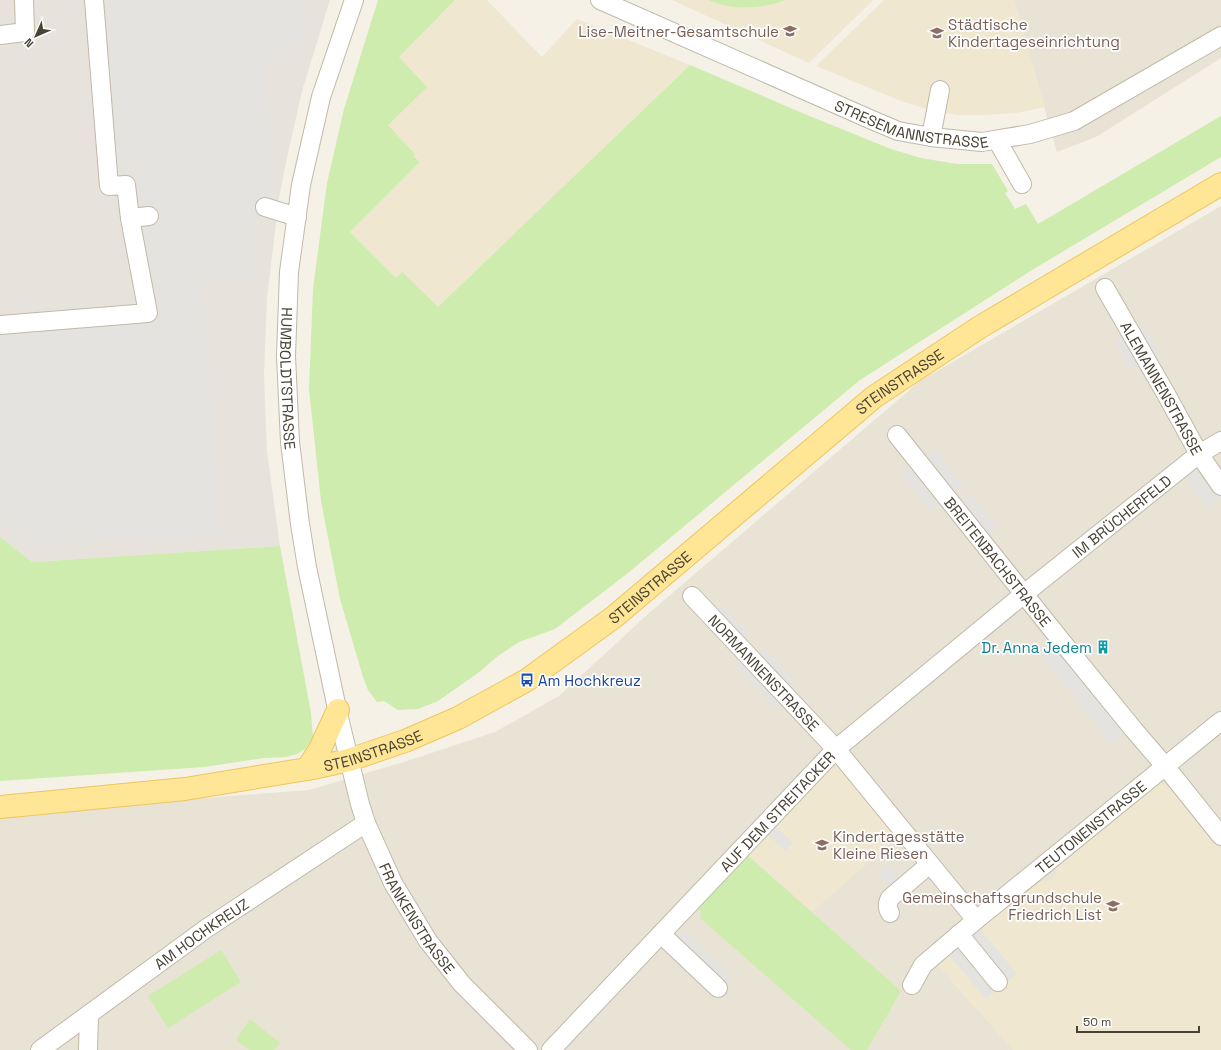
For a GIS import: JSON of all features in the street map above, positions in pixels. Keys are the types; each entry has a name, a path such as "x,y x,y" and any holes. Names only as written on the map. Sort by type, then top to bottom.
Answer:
{"main road":[{"name":"STEINSTRASSE","path":"0,807 185,789 307,769 349,760 421,735 458,718 527,680 614,617 874,397 980,327 1221,184"},
{"path":"307,769 320,749 338,710"}],"street":[{"path":"0,35 25,32 24,0"},
{"path":"0,325 148,313 130,218 126,185 109,186 94,0"},
{"name":"HUMBOLDTSTRASSE","path":"349,760 307,567 300,524 290,442 286,356 289,272 301,185 321,98 354,0"},
{"name":"STRESEMANNSTRASSE","path":"600,0 898,131 931,137 982,142 1030,134 1074,121 1221,36"},
{"path":"931,137 940,90"},
{"path":"997,140 1022,184"},
{"path":"265,207 297,217"},
{"path":"130,218 149,216"},
{"name":"ALEMANNENSTRASSE","path":"1105,288 1199,454 1221,486"},
{"name":"BREITENBACHSTRASSE","path":"897,435 1221,836"},
{"name":"IM BRÜCHERFELD","path":"1024,594 1199,454 1221,441"},
{"name":"AUF DEM STREITACKER","path":"551,1050 836,749 1024,594"},
{"name":"NORMANNENSTRASSE","path":"692,596 836,749 976,920"},
{"name":"TEUTONENSTRASSE","path":"912,985 923,965 976,920 1221,722"},
{"name":"FRANKENSTRASSE","path":"349,760 366,823 393,883 428,941 466,989 528,1050"},
{"name":"AM HOCHKREUZ","path":"40,1050 207,928 366,823"},
{"path":"890,913 888,903 890,898 930,864"},
{"path":"661,934 718,988"},
{"path":"960,934 998,982"},
{"path":"88,1050 89,1014"}],"shaded area":[{"path":"0,0 330,0 302,91 286,162 279,198 267,298 264,374 267,452 280,546 32,562 0,537"},
{"path":"73,0 303,0 306,41 293,42 292,51 287,57 281,61 266,65 274,183 274,218 261,216 254,217 253,275 203,279 219,533 28,545 0,522 0,331 152,320 150,272 145,255 136,170 125,172 114,170 100,2 74,5"},
{"path":"455,0 487,0 542,57 577,19 690,65 438,307 402,273 396,278 350,232 420,162 414,155 415,154 388,125 399,57"},
{"name":"Lise-Meitner-Gesamtschule","path":"672,0 873,0 809,63"},
{"name":"Städtische Kindertageseinrichtung","path":"884,0 1014,0 1045,107 1016,113 957,115 930,110 901,101 816,66"},
{"path":"1014,0 1221,0 1221,58 1096,137 1057,152"},
{"path":"1221,206 1221,1050 0,1050 0,817 127,804 309,790 407,761 495,732 559,696 648,614 920,381"},
{"path":"1144,324 1159,352 1150,357 1134,329"},
{"path":"1126,336 1142,364 1131,371 1114,343"},
{"path":"935,449 964,486 954,494 925,457"},
{"path":"910,466 940,502 930,510 900,474"},
{"path":"1198,466 1221,494 1221,497 1209,507 1184,477"},
{"path":"970,493 998,527 988,535 960,501"},
{"path":"722,604 750,633 741,641 714,612"},
{"path":"1054,644 1125,733 1112,744 1040,655"},
{"path":"766,648 797,683 787,691 756,657"},
{"path":"743,657 784,700 775,708 734,666"},
{"name":"Kindertagesstätte Kleine Riesen","path":"829,767 846,768 900,835 812,912 747,855"},
{"name":"Gemeinschaftsgrundschule Friedrich List","path":"1155,783 1169,785 1221,849 1221,1050 1013,1050 936,964 1037,881 1041,880 1048,882 1056,875 1056,867 1060,862"},
{"path":"775,826 793,843 785,851 767,834"},
{"path":"888,865 902,881 892,889 878,873"},
{"path":"980,929 1017,974 986,999 949,955"},
{"path":"683,930 733,977 713,997 685,969 688,965 668,946"}],"green space":[{"path":"378,0 455,0 399,57 427,87 388,125 415,154 414,156 420,162 350,232 396,278 402,272 438,307 690,65 891,149 921,158 957,164 992,164 1008,191 1005,193 1015,209 1026,204 1038,224 1221,116 1221,157 1032,270 860,380 628,573 555,629 519,642 438,701 418,709 398,710 384,701 377,702 368,690 340,599 321,501 309,389 313,289 327,183 344,109"},
{"path":"709,0 786,0 747,8 718,4"},
{"path":"0,537 32,562 280,546 311,713 313,738 305,749 297,754 286,757 264,758 204,767 0,781"},
{"path":"747,855 901,991 867,1050 851,1050 700,918 701,911 697,907"},
{"path":"221,950 241,982 168,1028 148,996"},
{"path":"250,1019 280,1043 274,1050 249,1050 236,1040"}],"place":[{"name":"Lise-Meitner-Gesamtschule","path":"790,31"},
{"name":"Städtische Kindertageseinrichtung","path":"937,33"},
{"name":"Dr. Anna Jedem","path":"1103,647"},
{"name":"Am Hochkreuz","path":"527,680"},
{"name":"Kindertagesstätte Kleine Riesen","path":"822,845"},
{"name":"Gemeinschaftsgrundschule Friedrich List","path":"1113,906"}]}
